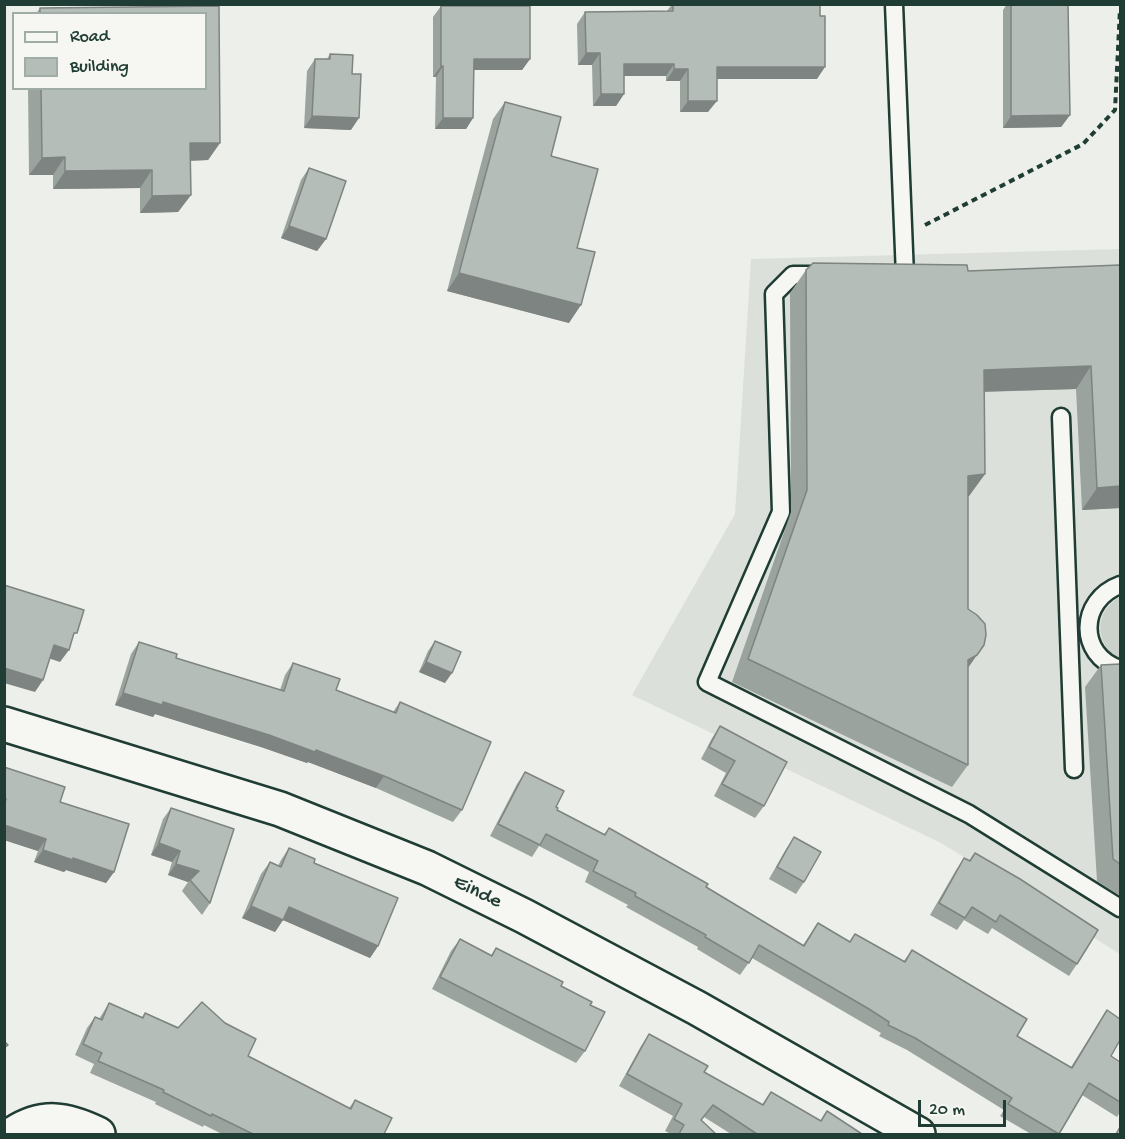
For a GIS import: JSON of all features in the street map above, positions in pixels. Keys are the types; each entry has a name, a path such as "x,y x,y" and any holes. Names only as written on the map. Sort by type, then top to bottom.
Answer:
{"street":[{"name":"Einde","path":"4,724 279,808 427,868 524,916 697,1008 918,1134"},
{"path":"13,1134 27,1125 41,1121 58,1121 80,1125 98,1134"}],"lane":[{"path":"894,4 905,276"},
{"path":"838,275 794,275 774,294 781,512 707,682 969,814 1120,908"},
{"path":"1061,417 1074,770"},
{"path":"1120,585 1111,588 1099,598 1092,611 1088,627 1093,647 1099,656 1120,669"},
{"path":"1069,627 1088,627"}],"path":[{"path":"903,236 1083,144 1115,110 1120,9"}],"shaded area":[{"path":"1120,249 1120,954 941,843 632,695 735,514 751,259"},
{"path":"1120,597 1120,659 1105,645 1100,628 1105,611"}],"building":[{"path":"673,4 820,4 820,16 825,16 825,67 717,67 717,101 688,101 688,69 674,69 674,64 624,64 624,94 601,94 600,53 586,53 585,12 673,11"},
{"path":"1011,4 1068,4 1070,115 1011,116"},
{"path":"219,6 220,143 190,143 191,195 152,196 152,170 65,171 65,157 42,158 41,90 207,90 207,12 40,12 40,8"},
{"path":"441,6 530,6 530,59 474,59 473,118 443,118"},
{"path":"330,54 353,55 352,74 361,74 359,118 312,116 315,59 330,59"},
{"path":"505,102 561,117 551,156 598,169 577,248 595,252 581,305 459,273"},
{"path":"309,168 346,181 326,239 289,226"},
{"path":"813,263 967,265 968,271 1120,265 1120,486 1097,488 1091,366 984,370 985,474 968,476 968,609 985,624 986,635 984,645 977,655 968,660 968,765 748,659 807,490 806,270"},
{"path":"4,585 84,610 69,650 54,645 43,680 4,668"},
{"path":"435,641 461,652 452,673 426,662"},
{"path":"139,642 177,654 176,658 284,691 293,663 340,679 336,690 396,713 400,702 491,742 462,810 316,750 315,752 163,702 162,705 123,693"},
{"path":"1120,664 1120,864 1113,859 1101,665"},
{"path":"720,726 787,762 764,806 722,784 735,761 709,747"},
{"path":"4,767 65,787 60,802 129,824 114,872 43,850 46,839 4,825 6,799 4,798"},
{"path":"525,772 564,791 556,807 557,810 605,835 609,828 708,884 706,887 804,946 818,923 850,942 855,934 905,962 912,950 1027,1019 1017,1036 1072,1068 1107,1010 1120,1019 1120,1040 1111,1056 1120,1062 1120,1102 1089,1083 1059,1134 1008,1104 1012,1098 915,1038 888,1025 889,1022 869,1009 759,945 749,963 705,937 706,935 635,896 636,893 593,871 598,861 546,834 540,845 498,824"},
{"path":"171,808 234,829 210,903 190,880 199,871 176,864 180,851 159,843"},
{"path":"794,837 821,852 804,882 777,867"},
{"path":"289,848 315,859 314,863 398,898 378,946 289,907 283,920 251,906 270,862 281,867"},
{"path":"975,853 1020,879 1098,930 1077,964 1000,915 996,922 972,907 965,918 939,903 964,858 970,861"},
{"path":"460,939 492,956 496,948 563,982 561,986 592,1002 590,1005 605,1012 585,1051 440,977"},
{"path":"202,1002 225,1023 256,1039 248,1056 351,1109 355,1100 392,1118 384,1134 253,1134 212,1114 211,1116 163,1092 164,1090 98,1061 102,1053 83,1044 95,1017 102,1020 109,1003 143,1018 145,1013 178,1028"},
{"path":"649,1034 708,1066 704,1072 763,1105 771,1092 821,1121 827,1111 862,1134 757,1134 713,1105 701,1120 716,1134 679,1134 684,1125 674,1119 682,1104 627,1074"}]}
